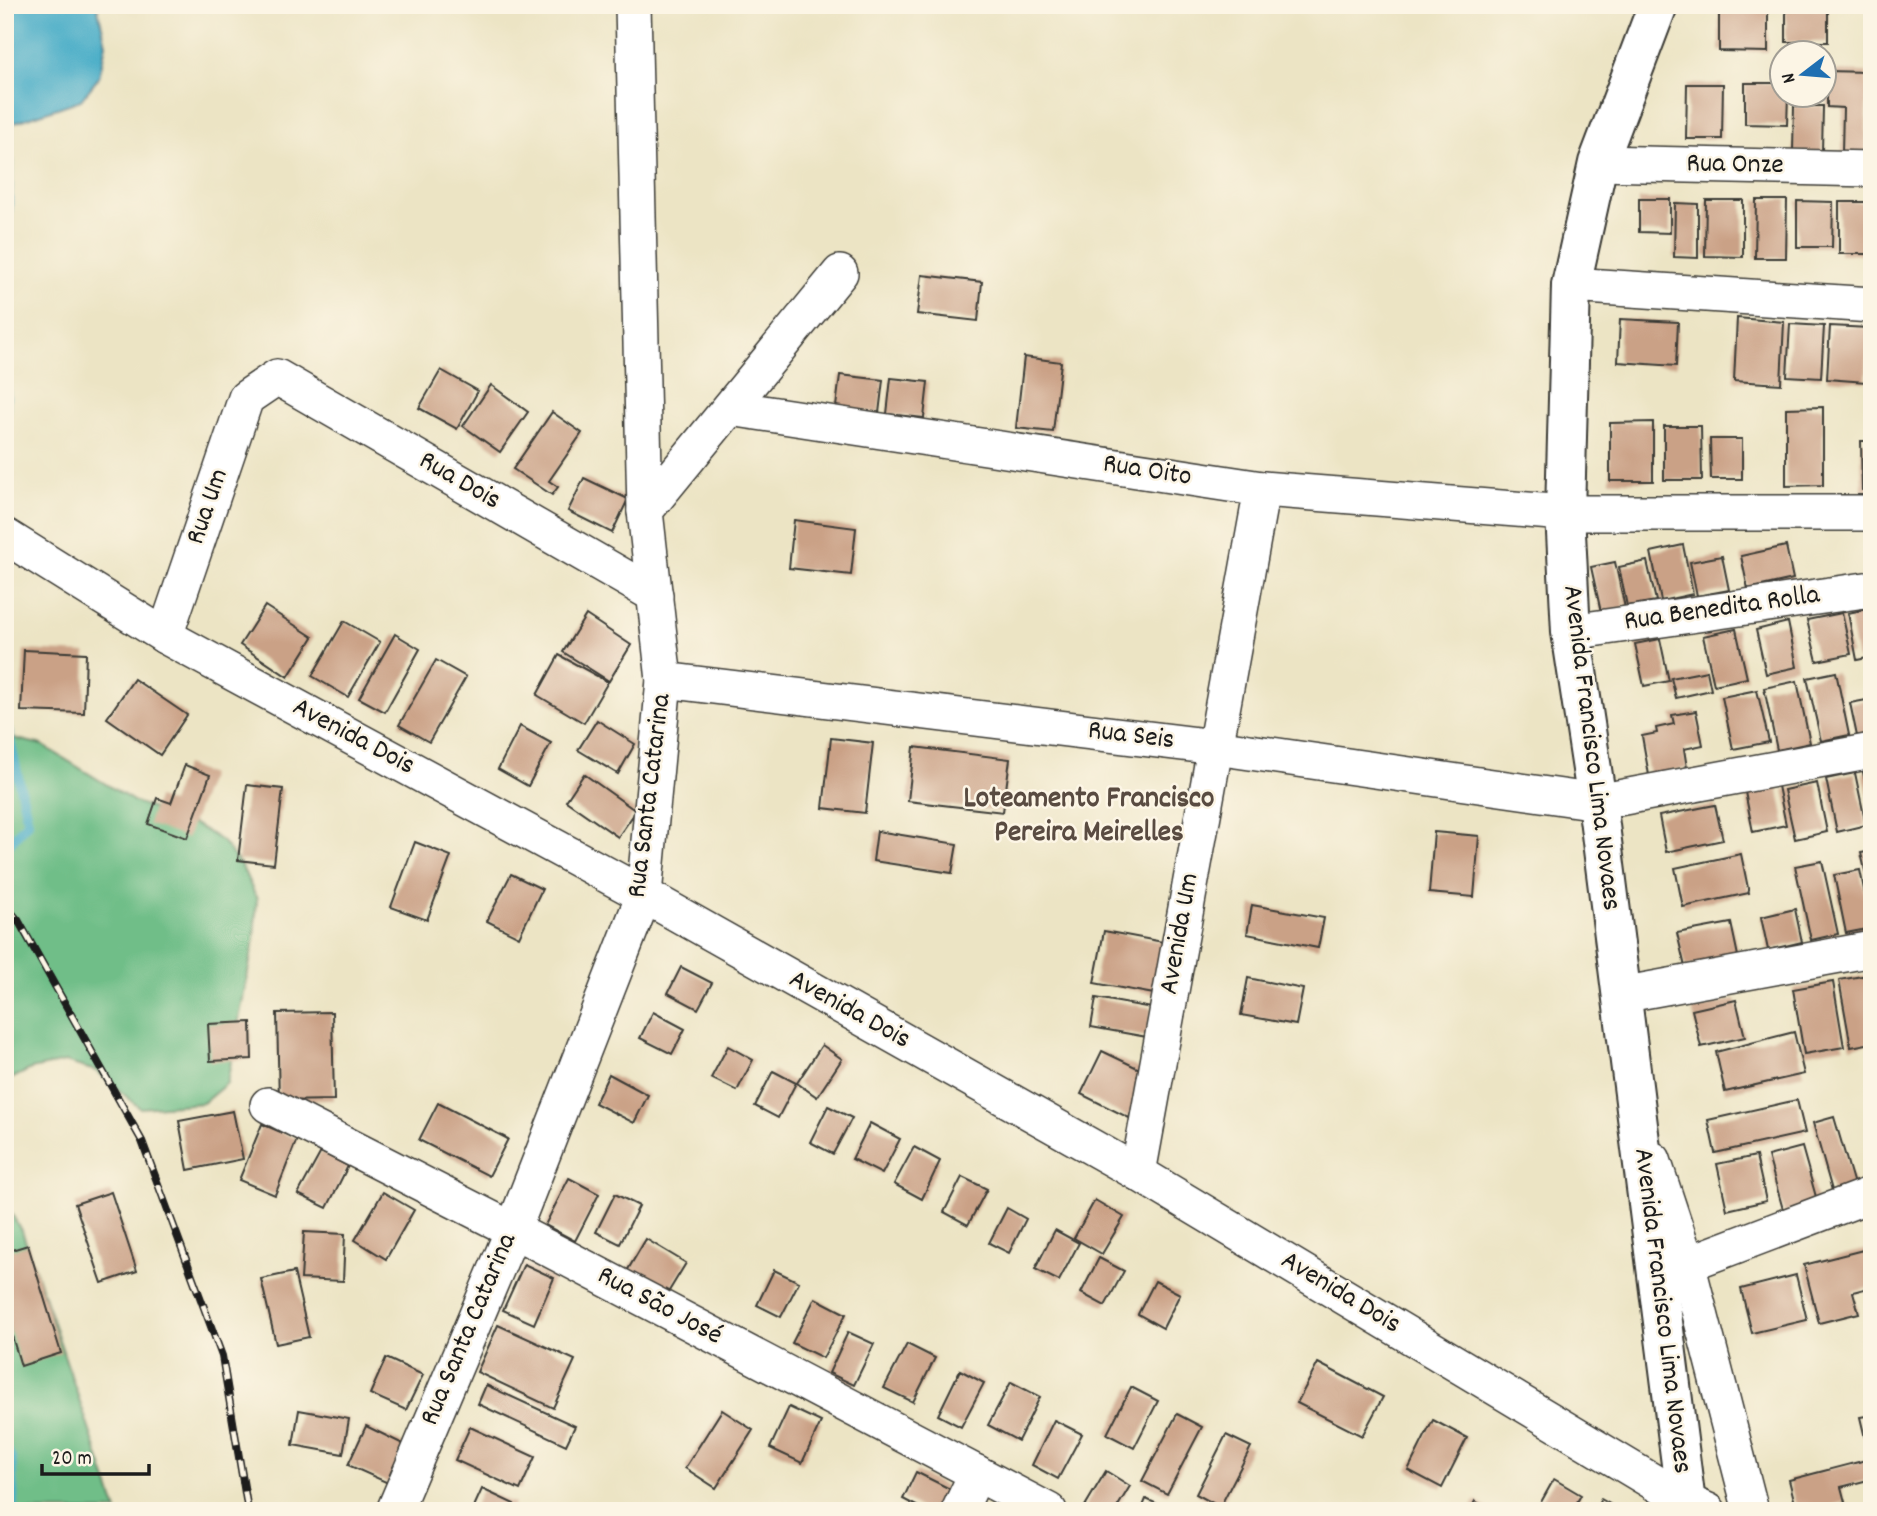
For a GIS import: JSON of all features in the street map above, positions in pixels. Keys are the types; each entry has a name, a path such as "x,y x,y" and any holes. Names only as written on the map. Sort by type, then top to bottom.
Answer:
{"street":[{"name":"Rua Santa Catarina","path":"394,1511 513,1230 644,895 664,680 645,511 632,5"},
{"name":"Avenida Francisco Lima Novaes","path":"1658,5 1598,163 1571,285 1565,513 1571,632 1597,802 1635,1108 1672,1270 1693,1507"},
{"name":"Rua Onze","path":"1598,163 1872,169"},
{"path":"645,511 840,273"},
{"path":"1571,285 1872,305"},
{"name":"Rua Dois","path":"262,386 277,377 655,595"},
{"name":"Rua Um","path":"165,636 246,398 262,386"},
{"name":"Rua Oito","path":"730,408 1262,489 1565,513 1872,513"},
{"name":"Avenida Um","path":"1138,1173 1262,489"},
{"name":"Avenida Dois","path":"8,536 165,636 644,895 1138,1173 1693,1507"},
{"name":"Rua Benedita Rolla","path":"1571,632 1872,589"},
{"name":"Rua Seis","path":"664,680 1214,747 1597,802 1872,751"},
{"path":"1621,995 1872,949"},
{"name":"Rua São José","path":"268,1105 1049,1511"},
{"path":"1751,1511 1672,1270 1868,1202"},
{"path":"959,1511 977,1473"}],"green space":[{"path":"9,737 42,745 135,802 196,825 222,841 242,867 257,899 254,940 227,1083 203,1103 140,1108 96,1071 65,1062 31,1069 5,1082 5,740"},
{"path":"5,1202 23,1234 117,1511 5,1511"}],"water":[{"path":"5,5 97,5 106,44 99,77 81,100 5,126"}],"building":[{"path":"1719,5 1768,5 1768,52 1719,51"},
{"path":"1786,8 1828,9 1828,38 1786,38"},
{"path":"1839,71 1867,72 1866,154 1842,153 1843,108 1839,108"},
{"path":"1745,83 1769,83 1769,108 1788,108 1787,125 1745,124"},
{"path":"1687,84 1723,84 1722,139 1686,139"},
{"path":"1794,108 1823,108 1822,152 1793,152"},
{"path":"1639,199 1670,199 1670,233 1639,232"},
{"path":"1706,200 1743,200 1743,257 1705,256"},
{"path":"1756,200 1787,200 1786,258 1755,258"},
{"path":"1797,201 1833,202 1832,247 1797,247"},
{"path":"1839,202 1872,202 1872,254 1839,254"},
{"path":"1675,203 1698,204 1698,258 1674,257"},
{"path":"922,275 982,282 978,321 917,314"},
{"path":"1737,318 1784,322 1781,384 1734,381"},
{"path":"1620,319 1678,322 1676,366 1618,362"},
{"path":"1790,324 1824,326 1821,378 1787,376"},
{"path":"1830,326 1869,328 1866,382 1827,379"},
{"path":"1024,357 1061,362 1053,432 1016,428"},
{"path":"441,370 478,391 457,429 419,408"},
{"path":"840,375 883,380 879,413 836,407"},
{"path":"891,378 928,382 924,418 887,414"},
{"path":"491,385 528,412 500,452 463,426"},
{"path":"1823,407 1823,485 1786,486 1786,408"},
{"path":"552,412 582,433 549,481 558,487 552,495 513,469"},
{"path":"1653,422 1653,481 1610,481 1610,423"},
{"path":"1664,426 1701,426 1702,480 1664,480"},
{"path":"1710,439 1742,439 1742,479 1711,479"},
{"path":"1861,441 1872,441 1872,490 1862,490"},
{"path":"584,478 628,499 612,533 568,511"},
{"path":"794,520 856,528 851,575 789,568"},
{"path":"1683,545 1693,594 1661,601 1651,552"},
{"path":"1786,546 1793,579 1748,589 1741,556"},
{"path":"1722,556 1729,590 1697,596 1690,562"},
{"path":"1647,561 1656,601 1627,606 1619,567"},
{"path":"1615,562 1625,608 1601,612 1591,567"},
{"path":"265,606 313,637 288,677 240,645"},
{"path":"1872,608 1872,657 1857,660 1848,613"},
{"path":"1842,613 1851,654 1817,661 1807,620"},
{"path":"586,615 631,645 609,681 563,652"},
{"path":"344,621 380,642 348,697 312,676"},
{"path":"1788,622 1797,667 1766,674 1756,630"},
{"path":"1736,629 1747,678 1714,685 1703,636"},
{"path":"395,634 420,649 385,712 359,698"},
{"path":"1660,639 1669,681 1644,686 1635,644"},
{"path":"24,650 86,653 84,713 21,711"},
{"path":"559,655 608,682 584,723 537,695"},
{"path":"436,660 466,677 429,742 399,725"},
{"path":"1707,671 1711,690 1676,698 1671,678"},
{"path":"1836,672 1849,735 1821,741 1807,678"},
{"path":"134,679 187,715 160,755 107,718"},
{"path":"1797,681 1810,743 1777,750 1764,688"},
{"path":"1757,690 1769,742 1733,749 1722,697"},
{"path":"1872,699 1872,733 1857,736 1850,703"},
{"path":"1696,711 1703,745 1684,749 1687,768 1649,775 1642,736 1657,733 1656,728 1674,724 1672,715"},
{"path":"597,720 635,744 618,774 578,750"},
{"path":"520,726 551,743 528,786 498,769"},
{"path":"831,738 873,743 865,813 823,808"},
{"path":"914,747 1010,759 1003,812 908,801"},
{"path":"185,765 210,775 187,838 148,824 157,798 171,803"},
{"path":"1872,771 1872,807 1871,807 1863,772"},
{"path":"1855,773 1866,825 1837,832 1826,779"},
{"path":"584,774 636,811 618,837 566,801"},
{"path":"1817,783 1827,832 1795,839 1784,790"},
{"path":"247,785 283,789 274,864 238,860"},
{"path":"1778,786 1786,825 1753,832 1745,792"},
{"path":"1715,805 1723,840 1666,852 1659,816"},
{"path":"877,831 957,844 952,873 873,861"},
{"path":"1434,832 1479,836 1474,897 1429,893"},
{"path":"415,842 451,856 427,920 391,907"},
{"path":"1872,851 1872,896 1871,896 1861,853"},
{"path":"1741,854 1749,893 1683,907 1675,868"},
{"path":"1822,861 1838,934 1811,940 1795,866"},
{"path":"1860,870 1872,928 1846,933 1834,875"},
{"path":"511,874 542,889 519,937 487,921"},
{"path":"1252,905 1324,918 1318,948 1247,934"},
{"path":"1795,909 1802,942 1768,950 1761,917"},
{"path":"1731,923 1738,956 1685,967 1677,933"},
{"path":"1104,931 1163,942 1154,994 1094,983"},
{"path":"681,967 712,983 698,1009 668,993"},
{"path":"1868,975 1872,996 1872,1043 1851,1047 1839,980"},
{"path":"1248,978 1303,989 1296,1025 1241,1015"},
{"path":"1833,982 1844,1047 1804,1054 1793,989"},
{"path":"1096,998 1152,1008 1147,1037 1091,1027"},
{"path":"1736,1000 1745,1037 1701,1047 1692,1010"},
{"path":"332,1012 334,1100 279,1101 277,1013"},
{"path":"653,1012 685,1029 672,1054 640,1038"},
{"path":"251,1022 252,1059 210,1061 208,1024"},
{"path":"1794,1032 1804,1074 1725,1092 1716,1052"},
{"path":"822,1045 842,1059 817,1097 797,1083"},
{"path":"728,1046 753,1060 737,1091 711,1078"},
{"path":"1102,1051 1150,1074 1129,1118 1081,1094"},
{"path":"773,1071 796,1083 778,1118 755,1106"},
{"path":"609,1074 648,1095 634,1123 595,1103"},
{"path":"1797,1100 1805,1133 1715,1153 1708,1120"},
{"path":"438,1103 508,1139 489,1176 419,1140"},
{"path":"828,1106 852,1118 833,1154 810,1142"},
{"path":"233,1111 243,1159 188,1170 179,1121"},
{"path":"1834,1117 1855,1188 1833,1194 1813,1123"},
{"path":"870,1123 900,1139 882,1174 852,1159"},
{"path":"262,1124 297,1139 275,1195 239,1180"},
{"path":"914,1147 940,1161 922,1199 894,1184"},
{"path":"1802,1147 1818,1204 1784,1213 1768,1156"},
{"path":"321,1152 348,1166 327,1208 298,1194"},
{"path":"1756,1156 1766,1201 1727,1210 1717,1164"},
{"path":"962,1177 987,1189 968,1225 944,1212"},
{"path":"569,1178 599,1194 575,1241 545,1225"},
{"path":"111,1192 137,1271 102,1283 75,1204"},
{"path":"383,1192 414,1210 386,1259 355,1240"},
{"path":"615,1194 639,1206 620,1244 596,1232"},
{"path":"1095,1200 1124,1217 1102,1254 1074,1238"},
{"path":"1007,1208 1026,1219 1009,1253 989,1243"},
{"path":"1055,1230 1079,1243 1059,1281 1035,1269"},
{"path":"304,1232 345,1234 343,1281 301,1279"},
{"path":"646,1239 686,1263 663,1301 623,1278"},
{"path":"28,1245 61,1353 21,1366 5,1313 5,1252"},
{"path":"1867,1249 1872,1269 1872,1287 1853,1292 1859,1313 1819,1323 1804,1265"},
{"path":"1099,1258 1124,1271 1105,1306 1081,1293"},
{"path":"524,1264 554,1278 534,1324 503,1310"},
{"path":"774,1270 799,1282 781,1317 757,1305"},
{"path":"294,1272 309,1337 276,1344 261,1279"},
{"path":"1796,1275 1807,1320 1752,1333 1741,1289"},
{"path":"1155,1281 1180,1294 1163,1328 1138,1314"},
{"path":"815,1298 846,1314 823,1358 792,1343"},
{"path":"498,1325 575,1360 553,1408 477,1372"},
{"path":"848,1332 874,1344 854,1385 829,1373"},
{"path":"907,1344 935,1358 913,1402 884,1388"},
{"path":"386,1358 423,1375 406,1410 370,1394"},
{"path":"1318,1363 1383,1397 1362,1436 1297,1403"},
{"path":"960,1370 984,1383 961,1427 938,1415"},
{"path":"1011,1382 1040,1397 1018,1441 988,1425"},
{"path":"486,1385 575,1426 566,1445 478,1404"},
{"path":"1131,1387 1158,1401 1134,1448 1107,1434"},
{"path":"789,1407 821,1422 802,1463 770,1448"},
{"path":"299,1410 349,1419 343,1454 293,1445"},
{"path":"722,1410 753,1430 716,1488 685,1468"},
{"path":"1177,1414 1202,1427 1167,1494 1142,1481"},
{"path":"1872,1415 1872,1479 1841,1487 1845,1502 1811,1511 1797,1511 1789,1480 1870,1459 1860,1417"},
{"path":"1054,1420 1082,1434 1058,1479 1032,1465"},
{"path":"1433,1420 1467,1438 1442,1488 1408,1470"},
{"path":"366,1426 405,1445 388,1483 348,1465"},
{"path":"470,1427 535,1457 520,1490 455,1460"},
{"path":"1226,1435 1251,1447 1220,1507 1196,1494"},
{"path":"1106,1471 1130,1486 1115,1511 1092,1511 1085,1506"},
{"path":"916,1472 958,1493 949,1511 926,1511 903,1499"},
{"path":"1554,1479 1581,1495 1572,1511 1536,1511"},
{"path":"482,1489 514,1504 511,1511 472,1511"},
{"path":"1146,1499 1173,1511 1141,1511"},
{"path":"1601,1499 1622,1511 1594,1511"},
{"path":"1475,1501 1492,1511 1470,1511"},
{"path":"1848,1504 1849,1511 1825,1511 1825,1510"}],"waterway":[{"path":"5,433 9,113"},
{"path":"5,719 28,822 5,848"},
{"path":"5,1445 11,1459 14,1511"}],"railway":[{"path":"5,905 18,920 142,1141 222,1356 248,1511"}],"district":[{"name":"Loteamento Francisco Pereira Meirelles","path":"1089,817"}]}
